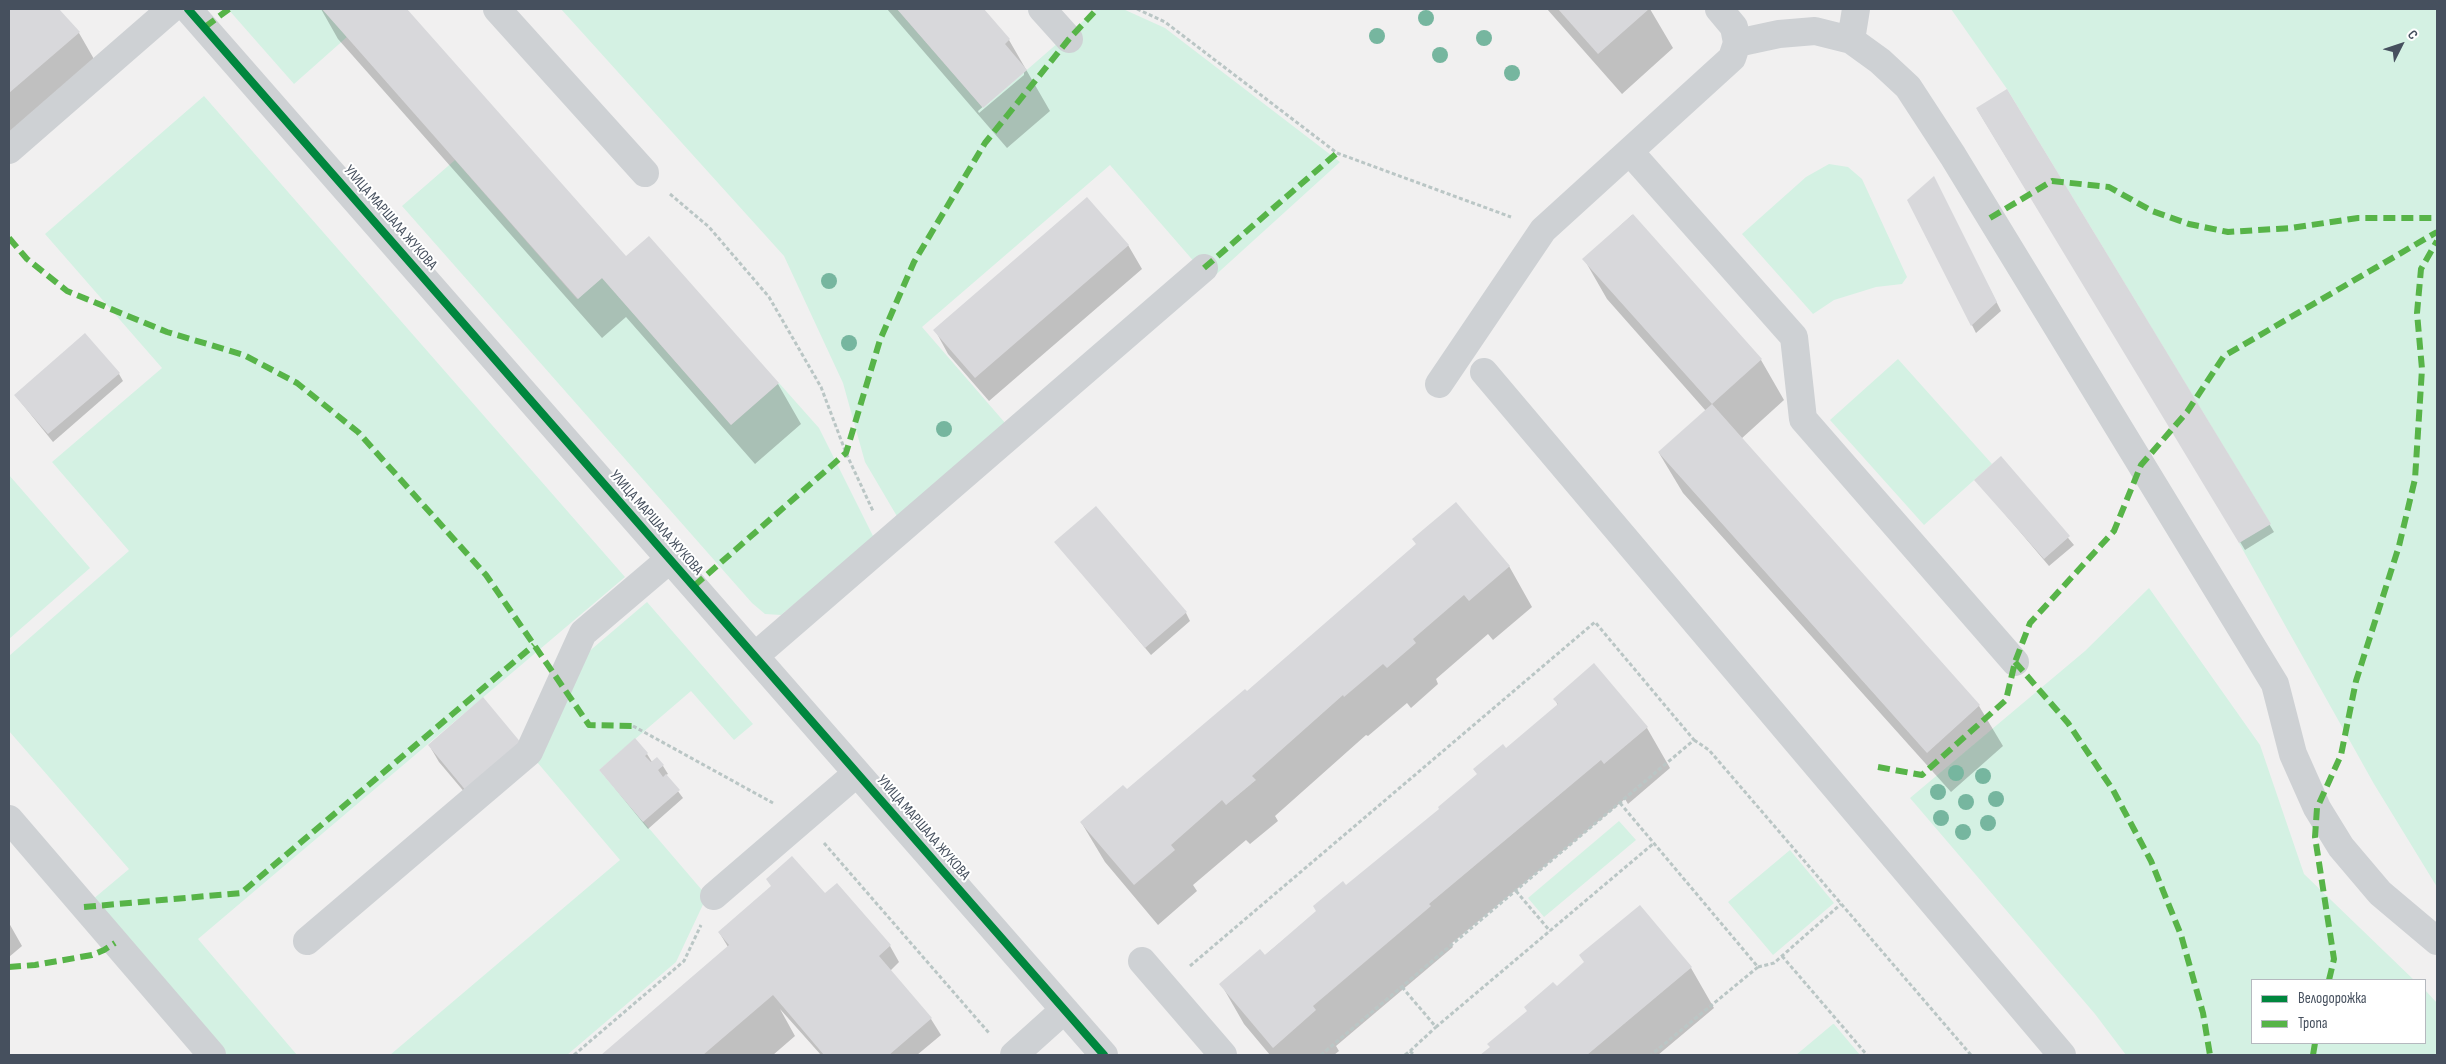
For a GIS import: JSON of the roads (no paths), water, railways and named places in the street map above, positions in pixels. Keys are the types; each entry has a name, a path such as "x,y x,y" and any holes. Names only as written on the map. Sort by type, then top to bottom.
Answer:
{"street":[{"path":"9,150 171,9"},
{"name":"УЛИЦА МАРШАЛА ЖУКОВА","path":"188,9 1104,1055"},
{"path":"496,9 645,173"},
{"path":"1042,9 1069,39"},
{"path":"1439,384 1543,230 1722,70 1732,58 1737,43 1734,27 1719,9"},
{"path":"1851,40 1856,9"},
{"path":"1737,43 1779,34 1815,30 1851,40 1880,61 1908,88 1953,156 2275,684 2293,754 2317,808 2341,848 2380,893 2437,941"},
{"path":"1630,152 1794,337 1803,418 2016,662"},
{"path":"755,656 1204,268"},
{"path":"1484,372 2062,1055"},
{"path":"307,940 529,752 583,633 670,559"},
{"path":"714,896 858,773"},
{"path":"9,819 212,1055"},
{"path":"1142,961 1223,1055"},
{"path":"1004,1048 1064,1010"}]}
